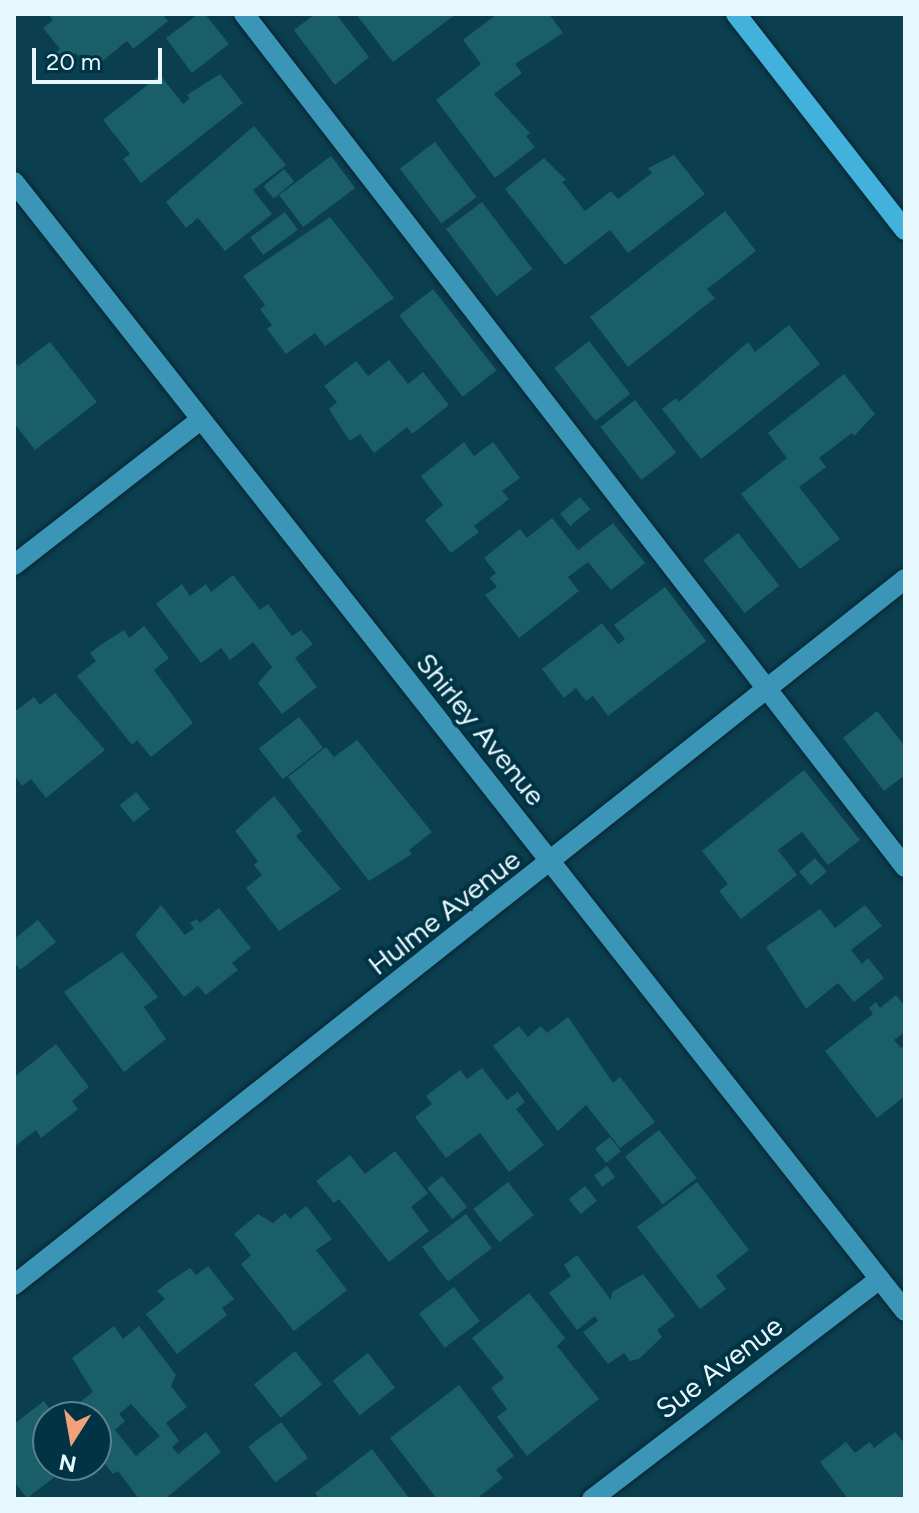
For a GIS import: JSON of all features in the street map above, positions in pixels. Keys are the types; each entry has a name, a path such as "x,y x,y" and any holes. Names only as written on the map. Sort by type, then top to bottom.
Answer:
{"main road":[{"path":"736,14 905,230"}],"street":[{"path":"244,14 905,867"},
{"name":"Shirley Avenue","path":"14,182 199,421 905,1311"},
{"path":"14,565 199,421"},
{"name":"Hulme Avenue","path":"14,1285 552,863 764,687 905,579"},
{"name":"Sue Avenue","path":"592,1499 880,1279"}],"building":[{"path":"48,14 162,14 168,21 133,49 127,41 90,71 76,53 63,63 55,53 60,49 43,28 53,20"},
{"path":"198,14 205,14 229,44 192,73 166,38"},
{"path":"315,14 336,14 369,57 335,85 294,30"},
{"path":"356,14 456,14 393,62"},
{"path":"497,14 549,14 563,33 515,64 522,73 494,94 530,133 526,136 535,147 495,178 436,100 481,64 463,40"},
{"path":"220,74 243,103 141,183 123,159 130,154 103,120 160,75 183,104 190,98 187,95"},
{"path":"254,126 286,165 253,190 272,214 225,251 198,218 186,228 166,202"},
{"path":"435,142 477,197 441,224 400,168"},
{"path":"674,155 705,194 628,253 610,230 565,265 505,189 544,158 566,180 562,182 585,211 611,191 618,199 652,173 648,168"},
{"path":"331,156 355,188 303,227 279,195"},
{"path":"284,169 294,181 274,199 263,186"},
{"path":"482,202 533,269 497,296 446,229"},
{"path":"725,211 756,251 707,289 715,298 628,367 590,317"},
{"path":"285,212 298,230 263,255 250,237"},
{"path":"330,217 394,298 325,346 315,333 286,354 267,329 272,325 260,309 265,305 243,276"},
{"path":"433,289 496,370 463,397 399,315"},
{"path":"789,325 820,364 701,459 662,409 676,398 679,402 748,342 755,352"},
{"path":"589,341 630,394 596,421 554,368"},
{"path":"50,342 97,402 35,450 14,423 14,361 18,366"},
{"path":"389,360 408,384 423,372 449,405 412,434 407,427 374,453 360,434 350,441 329,409 337,402 324,386 356,361 368,376"},
{"path":"844,374 875,414 854,436 852,433 819,458 826,467 799,487 840,539 800,569 741,494 787,458 768,433"},
{"path":"635,400 676,453 642,480 600,427"},
{"path":"464,442 474,456 493,442 520,478 502,491 509,499 474,526 479,532 451,553 425,520 443,505 421,476"},
{"path":"580,497 590,509 570,526 560,514"},
{"path":"552,518 578,550 613,523 645,563 611,590 588,562 568,577 579,591 519,638 485,595 497,587 490,578 496,573 484,558 520,529 527,538"},
{"path":"738,533 779,586 745,613 703,560"},
{"path":"233,575 260,610 268,604 292,636 301,630 313,644 295,658 317,687 282,714 258,683 272,667 253,642 230,660 221,648 201,663 156,604 182,584 190,596 206,584 211,592"},
{"path":"665,587 706,641 608,716 593,696 586,701 576,688 564,698 542,669 602,623 618,644 625,639 614,625"},
{"path":"144,626 169,658 154,670 193,723 151,757 137,740 132,745 77,676 96,661 90,653 99,646 124,630 129,638"},
{"path":"55,693 105,750 46,798 31,779 22,786 14,775 14,712 34,697 40,705"},
{"path":"877,711 905,746 905,775 884,791 843,738"},
{"path":"299,717 323,748 283,779 259,748"},
{"path":"357,740 432,832 409,850 412,854 369,881 288,777 326,747 334,757"},
{"path":"804,770 860,840 828,865 802,832 778,850 797,875 741,919 719,891 728,884 702,851"},
{"path":"136,792 150,809 134,822 120,805"},
{"path":"274,796 302,831 296,836 341,889 279,931 246,888 262,875 254,865 258,861 235,831"},
{"path":"815,858 827,872 811,885 799,872"},
{"path":"161,905 185,935 194,928 190,923 196,919 200,923 219,908 251,948 232,963 238,970 206,995 198,986 184,997 135,935"},
{"path":"865,905 882,926 851,950 862,964 868,958 884,978 854,1002 838,983 806,1009 766,947 820,909 835,928"},
{"path":"38,920 56,942 20,970 14,962 14,939"},
{"path":"122,952 158,997 144,1007 166,1039 124,1072 64,992"},
{"path":"896,995 905,1007 905,1032 894,1040 901,1048 905,1045 905,1096 877,1118 825,1051 873,1014 869,1008 876,1002 880,1008"},
{"path":"568,1017 613,1083 620,1077 655,1122 620,1148 586,1105 558,1131 493,1046 519,1026 528,1037 541,1026 547,1033"},
{"path":"56,1044 89,1087 72,1101 78,1109 41,1138 36,1130 14,1147 14,1077"},
{"path":"482,1068 507,1100 518,1092 525,1102 516,1109 544,1145 509,1172 480,1133 446,1158 415,1117 432,1104 426,1096 460,1070 467,1079"},
{"path":"659,1130 697,1178 663,1205 625,1156"},
{"path":"610,1137 621,1151 606,1163 595,1149"},
{"path":"395,1151 428,1193 411,1207 429,1231 389,1262 339,1199 334,1203 316,1181 350,1155 365,1174"},
{"path":"607,1166 615,1177 602,1187 594,1175"},
{"path":"442,1176 467,1207 452,1219 427,1188"},
{"path":"508,1182 534,1215 499,1242 473,1209"},
{"path":"697,1182 749,1250 716,1276 726,1289 700,1309 637,1227"},
{"path":"585,1186 597,1201 581,1214 569,1199"},
{"path":"306,1206 332,1239 316,1250 347,1290 294,1331 241,1264 251,1255 234,1234 258,1214 273,1223 285,1213 290,1219"},
{"path":"466,1214 492,1248 448,1281 422,1247"},
{"path":"577,1255 611,1300 612,1292 643,1274 675,1316 657,1330 662,1337 639,1359 630,1361 624,1353 608,1364 583,1332 598,1321 595,1316 577,1330 549,1293 571,1276 564,1265"},
{"path":"208,1266 234,1299 222,1308 227,1315 177,1354 146,1314 165,1299 157,1291 167,1283 190,1268 196,1275"},
{"path":"454,1287 480,1321 445,1348 419,1313"},
{"path":"529,1293 565,1338 557,1346 599,1399 527,1456 497,1417 507,1409 491,1388 504,1378 472,1338"},
{"path":"114,1326 123,1339 139,1326 176,1375 171,1386 187,1407 166,1423 179,1441 172,1447 178,1454 206,1432 221,1452 165,1499 139,1499 118,1471 112,1473 112,1401 81,1401 93,1392 72,1358","holes":["131,1404 160,1436 136,1456 115,1430 125,1421 119,1414"]},
{"path":"295,1351 322,1384 281,1418 254,1384"},
{"path":"368,1353 395,1388 360,1415 333,1381"},
{"path":"459,1385 514,1456 496,1470 503,1478 476,1499 437,1499 390,1438"},
{"path":"32,1410 32,1481 49,1481 27,1498 14,1482 14,1424"},
{"path":"281,1422 308,1458 275,1483 248,1447"},
{"path":"895,1432 905,1444 905,1499 848,1499 820,1462 846,1442 855,1453 870,1442 874,1448"},
{"path":"372,1449 409,1498 319,1499 315,1493"}]}
